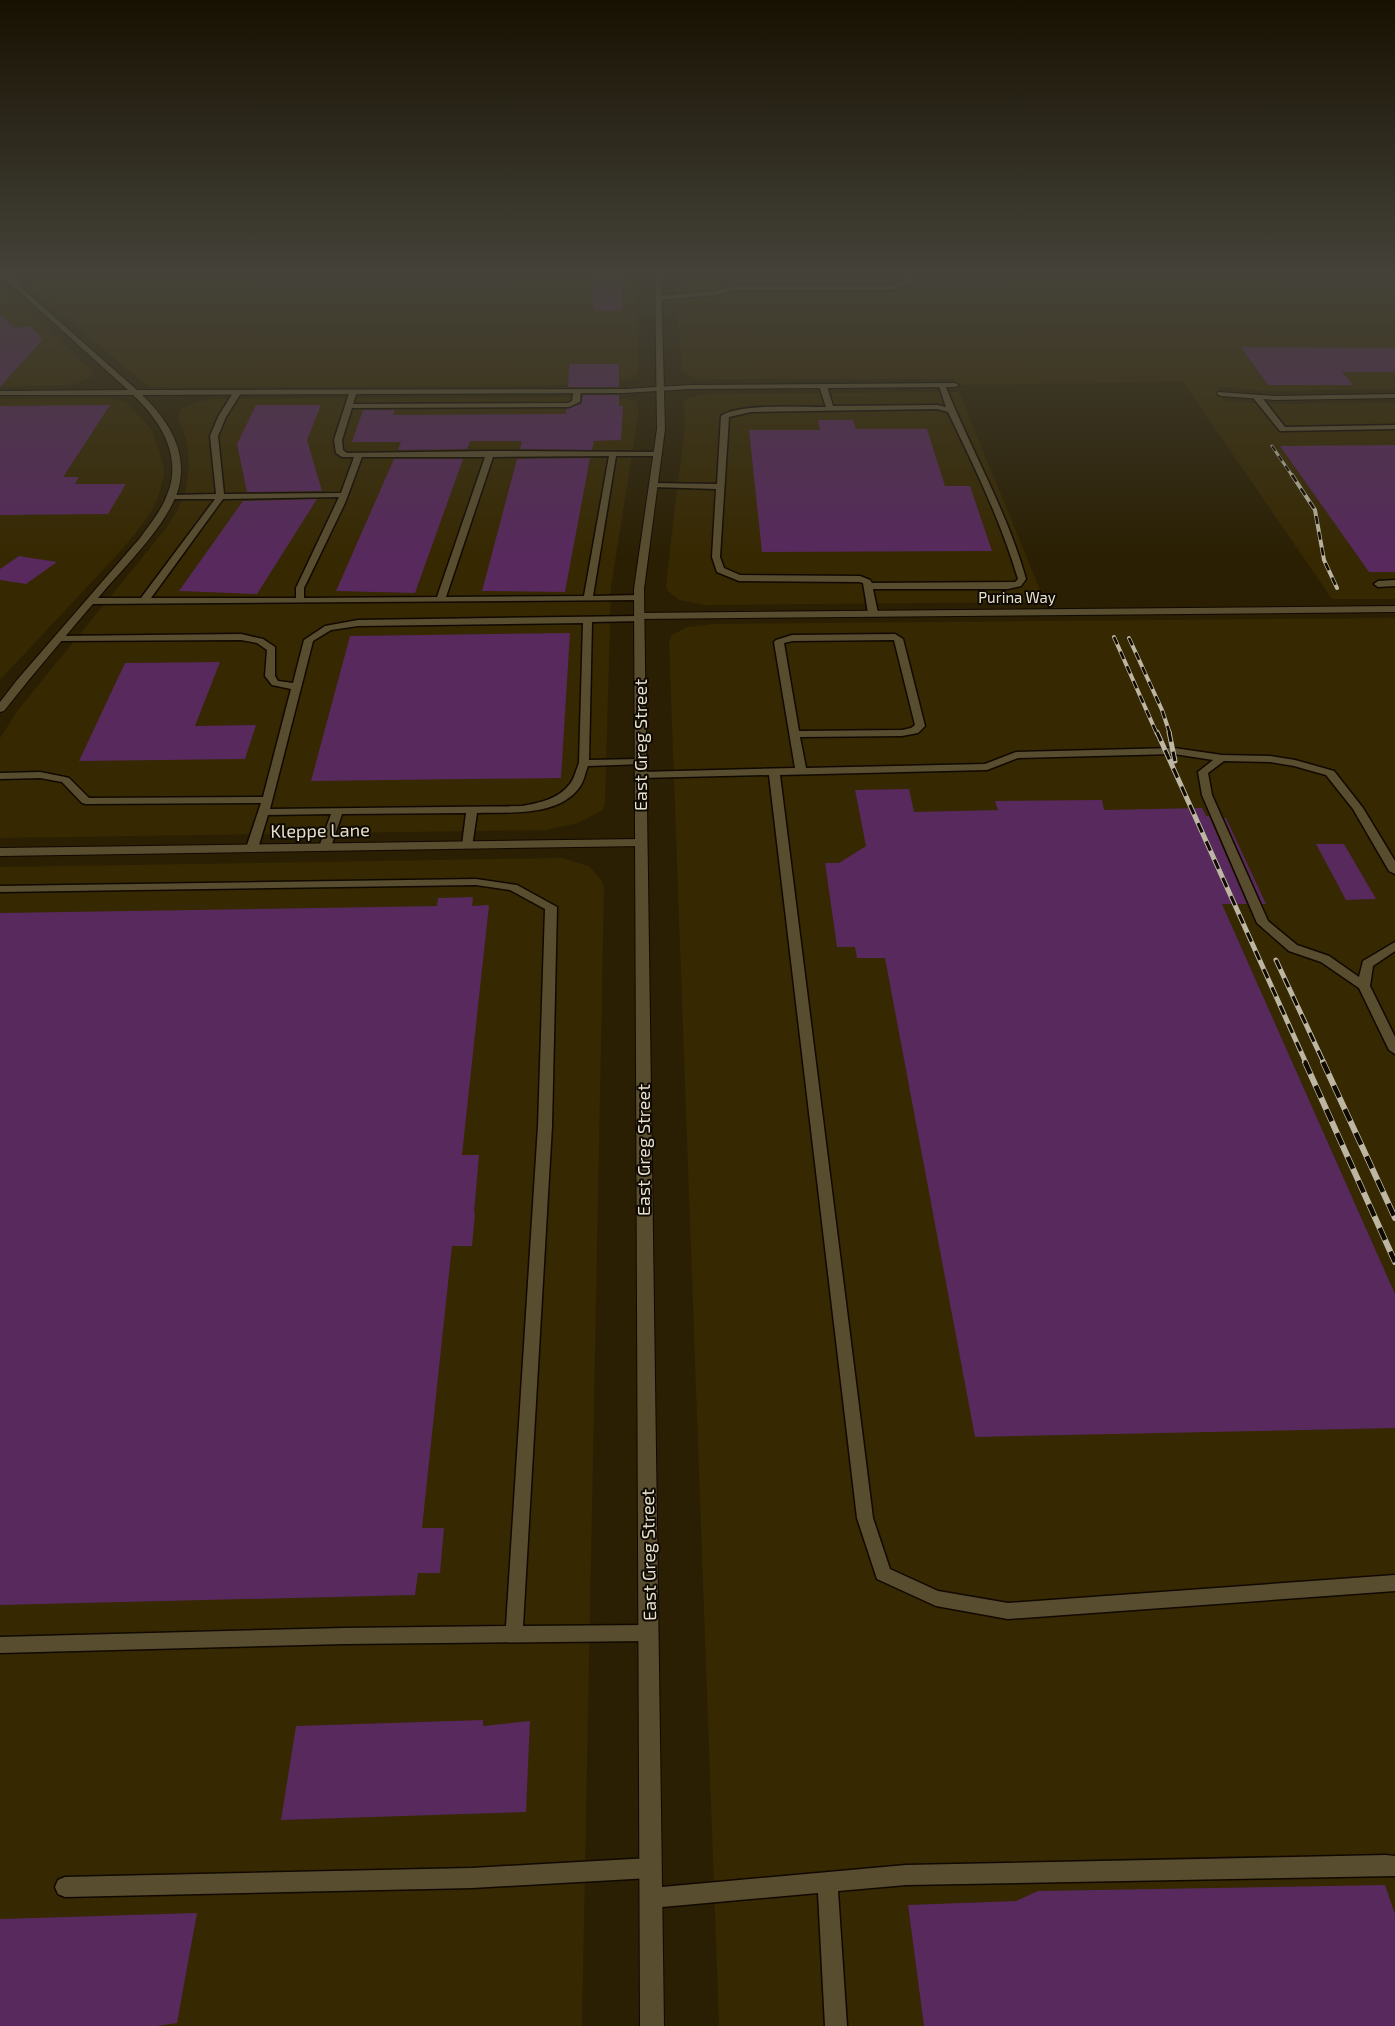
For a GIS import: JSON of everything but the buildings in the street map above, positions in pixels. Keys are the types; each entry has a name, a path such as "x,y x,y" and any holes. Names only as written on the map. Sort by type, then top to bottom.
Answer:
{"street":[{"path":"0,709 143,540 170,497 176,482 174,447 169,433 159,418 109,371"},
{"name":"East Greg Street","path":"652,2026 639,598 642,558 661,429 660,371"},
{"path":"0,393 577,391 954,385"},
{"path":"1221,394 1258,397 1395,396"},
{"name":"Purina Way","path":"639,617 873,613 1395,609"},
{"name":"Kleppe Lane","path":"0,852 640,843"}],"lane":[{"path":"868,586 1008,586 1018,584 1022,579 1016,558 992,499 950,410 941,385"},
{"path":"823,386 830,409"},
{"path":"349,406 569,406 576,402 577,391"},
{"path":"353,392 338,440 339,451 345,455 490,453 658,454"},
{"path":"144,601 220,498 214,436 222,417 237,393"},
{"path":"1258,397 1284,429 1395,427"},
{"path":"873,613 867,582 860,579 739,578 720,570 716,557 725,416 752,410 937,407 950,410"},
{"path":"441,599 490,453"},
{"path":"300,601 300,588 344,495 359,454"},
{"path":"588,598 614,454"},
{"path":"653,485 721,487"},
{"path":"170,497 220,498 344,495"},
{"path":"1378,584 1395,583"},
{"path":"91,601 639,598"},
{"path":"252,848 264,812 309,640 328,628 358,623 588,620 639,617"},
{"path":"264,812 522,809 540,806 560,798 575,786 584,763 588,620"},
{"path":"59,638 241,637 260,641 272,649 270,676 275,684 297,687"},
{"path":"794,734 902,733 917,729 920,726 898,639 896,637 792,638 779,642 794,734 800,770"},
{"path":"584,763 640,768 774,771 987,767 1016,755 1174,752 1222,758 1278,760 1330,773 1358,808 1395,871"},
{"path":"1222,758 1203,772 1207,795 1263,923 1293,948 1325,959 1364,986 1395,1050"},
{"path":"774,771 866,1518 884,1574 936,1598 1008,1611 1395,1583"},
{"path":"0,776 40,775 65,780 86,801 267,800"},
{"path":"468,845 472,810"},
{"path":"325,847 336,812"},
{"path":"0,889 476,882 513,887 551,907 545,1126 514,1634"},
{"path":"1364,986 1367,964 1395,946"},
{"path":"0,1644 344,1636 648,1633"},
{"path":"651,1898 906,1875 1395,1866"},
{"path":"65,1887 472,1878 650,1868"},
{"path":"827,1882 836,2026"}],"shaded area":[{"path":"0,371 93,372 90,377 77,383 65,385 0,387"},
{"path":"129,371 638,371 635,377 627,380 592,385 173,388 150,386"},
{"path":"1395,371 1395,389 1263,391 1217,386 1224,401 1274,404 1395,403 1395,599 1332,599 1183,382 956,385 953,379 697,379 682,372"},
{"path":"959,392 1045,602 705,605 679,600 668,591 666,587 685,426 684,402 688,398 716,394"},
{"path":"614,397 636,401 639,411 611,587 605,804 603,810 578,823 546,830 0,838 0,738 18,710 167,527 177,511 185,493 189,466 187,442 178,417 181,409 197,402 215,399"},
{"path":"106,398 126,402 152,430 163,464 164,475 158,497 152,510 135,534 0,680 0,399"},
{"path":"1395,618 1395,2026 719,2026 669,641 672,635 687,627 714,624"},
{"path":"562,858 589,866 602,881 604,888 582,2026 0,2026 0,867"}],"railway":[{"path":"1272,446 1293,477"},
{"path":"1292,475 1315,510 1324,560 1337,588"},
{"path":"1114,637 1157,734"},
{"path":"1129,638 1162,710 1170,734"},
{"path":"1157,732 1306,1063"},
{"path":"1169,732 1175,761"},
{"path":"1276,960 1324,1063"},
{"path":"1305,1062 1395,1262"},
{"path":"1323,1062 1395,1218"}]}
